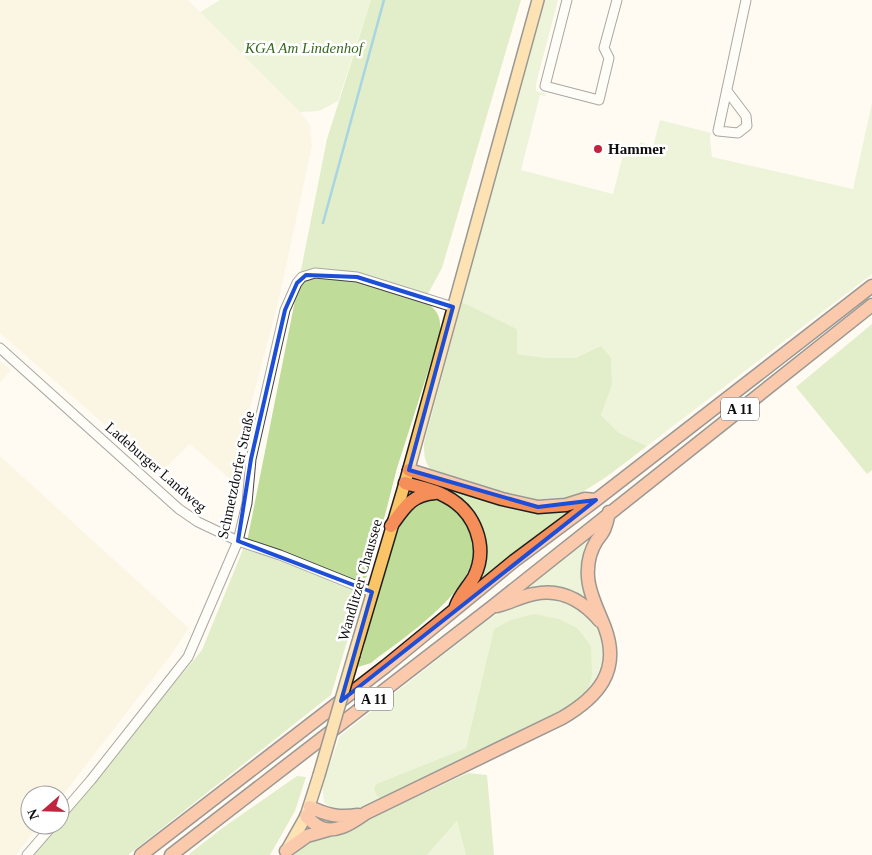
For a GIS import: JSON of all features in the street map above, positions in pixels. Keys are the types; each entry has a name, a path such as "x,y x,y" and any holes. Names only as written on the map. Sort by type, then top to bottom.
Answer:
{"highway":[{"name":"A 11","path":"141,855 454,612 514,561 596,500 872,286"},
{"name":"A 11","path":"171,855 492,607 872,304"},
{"path":"409,470 502,499 538,507 566,505 585,499 596,500"},
{"path":"405,483 442,494 456,502 466,511 474,524 479,540 480,557 474,576 458,600 454,612"},
{"path":"391,526 412,500 428,494 442,494"},
{"path":"284,853 312,834 352,823 366,813 562,718 578,709 593,697 606,676 610,662 610,646 591,590 588,579 588,567 591,552 605,529 609,512"},
{"path":"492,607 508,604 534,594 558,593 569,596 582,604 605,627"},
{"path":"308,812 339,817 366,813"},
{"path":"308,812 318,826 333,829"}],"main road":[{"name":"Wandlitzer Chaussee","path":"284,853 308,812 409,470 452,307 538,0"}],"street":[{"path":"567,0 545,86 599,100 609,58 604,48 617,0"},
{"path":"727,91 746,116 746,126 743,131 738,133 718,131 746,0"},
{"name":"Schmetzdorfer Straße","path":"70,804 188,657 238,541 247,503 251,459 285,310 302,277 315,272 357,276 452,307"},
{"name":"Ladeburger Landweg","path":"0,348 179,508 198,522 238,541 280,555 372,592"},
{"path":"27,855 44,835"}],"highlighted area":[{"path":"306,275 357,277 453,307 409,470 538,507 596,500 341,701 372,592 238,541 251,459 285,310 297,283"}],"shaded area":[{"path":"0,0 188,0 300,112 310,125 312,146 279,299 231,480 190,444 160,473 0,333"},
{"path":"0,361 11,370 0,383"},
{"path":"0,456 189,628 171,655 70,786 20,785 20,835 31,835 16,855 0,855"}],"green space":[{"name":"KGA Am Lindenhof","path":"220,0 371,0 338,101 319,111 300,112 200,12"},
{"path":"371,0 521,0 442,268 424,301 438,315 440,334 397,468 385,515 331,695 128,855 32,855 48,835 70,835 70,809 202,650 248,537 327,139"},
{"path":"545,0 558,0 536,84 536,91 546,94 546,96 540,95 521,170 613,194 623,155 636,157 640,142 653,146 660,120 711,133 712,157 853,189 872,103 872,274 647,446 619,433 601,415 612,385 611,358 546,358 516,354 517,329 462,302 472,256"},
{"path":"462,302 517,329 517,354 546,358 576,358 601,346 611,358 612,385 601,415 619,433 647,446 593,486 560,501 530,501 513,498 431,470 425,457 424,443"},
{"path":"872,324 872,470 867,474 796,387"},
{"path":"438,486 543,514 568,511 479,583 477,579 484,559"},
{"path":"435,499 445,502 454,508 467,524 474,544 471,564 461,584 425,621 371,663 358,667 388,552 410,509 422,501"},
{"path":"590,539 592,542 591,605 525,590"},
{"path":"548,596 580,608 596,625 600,634 603,654 598,673 588,691 494,630 466,748 376,784 382,799 362,807 346,810 333,809 324,802 322,785 340,736 488,620 516,604"},
{"path":"534,614 559,619 577,628 591,646 592,675 588,691 575,704 559,714 382,799 377,796 374,789 376,784 466,748 494,629 511,620"},
{"path":"468,773 487,775 494,855 466,855 457,821 427,855 294,855 310,840 343,833"},
{"path":"297,776 306,777 295,811 270,855 188,855 221,829"},
{"path":"457,821 466,855 427,855"}],"waterway":[{"path":"323,223 384,0"}],"place":[{"name":"Hammer","path":"598,149"}]}
